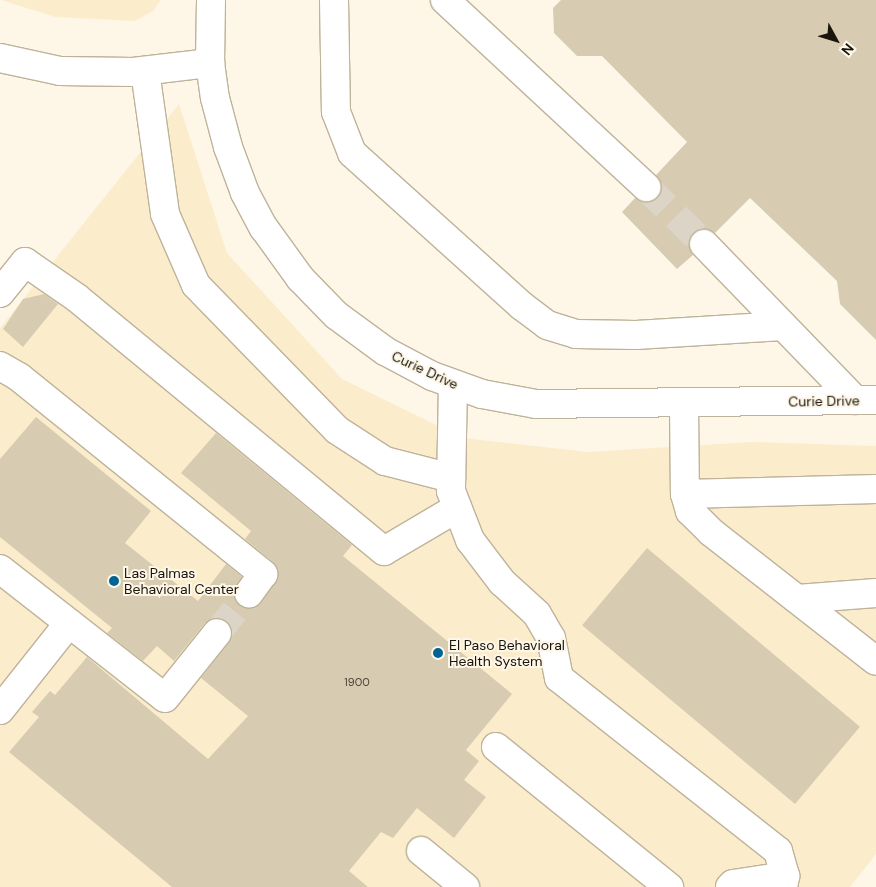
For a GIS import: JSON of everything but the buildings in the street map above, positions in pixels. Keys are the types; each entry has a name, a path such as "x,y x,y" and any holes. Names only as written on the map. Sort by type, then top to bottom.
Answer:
{"street":[{"name":"Curie Drive","path":"211,0 210,63 228,147 245,193 264,228 300,278 336,315 385,351 453,384 482,394 536,404 684,404 865,400"},
{"path":"334,0 336,112 352,153 522,306 547,325 576,334 636,335 783,326"},
{"path":"445,0 646,187"},
{"path":"0,58 60,71 145,71 210,63"},
{"path":"145,71 165,214 196,285 337,430 385,461 451,478"},
{"path":"704,244 783,326 865,400"},
{"path":"0,293 25,262 77,298 384,551 457,508"},
{"path":"0,366 19,377 263,574 249,593"},
{"path":"453,384 451,491 470,540 502,582 537,614 551,638 559,678 778,851 784,881 733,884 730,887"},
{"path":"684,404 685,494 690,511 711,532 876,661"},
{"path":"685,494 876,489"},
{"path":"0,569 165,698 217,633"},
{"path":"797,599 876,593"},
{"path":"0,710 69,623"},
{"path":"496,747 669,887"},
{"path":"421,850 465,887"}],"shaded area":[{"path":"1,0 161,0 153,11 135,21 55,17"},
{"name":"El Paso Behavioral Health System","path":"179,104 227,253 342,379 463,438 588,452 752,442 876,446 876,854 850,887 0,887 0,328"}],"tunnel":[{"path":"646,187 704,244"},
{"path":"217,633 249,593"}],"place":[{"name":"Las Palmas Behavioral Center","path":"114,581"},
{"name":"El Paso Behavioral Health System","path":"438,653"}]}
